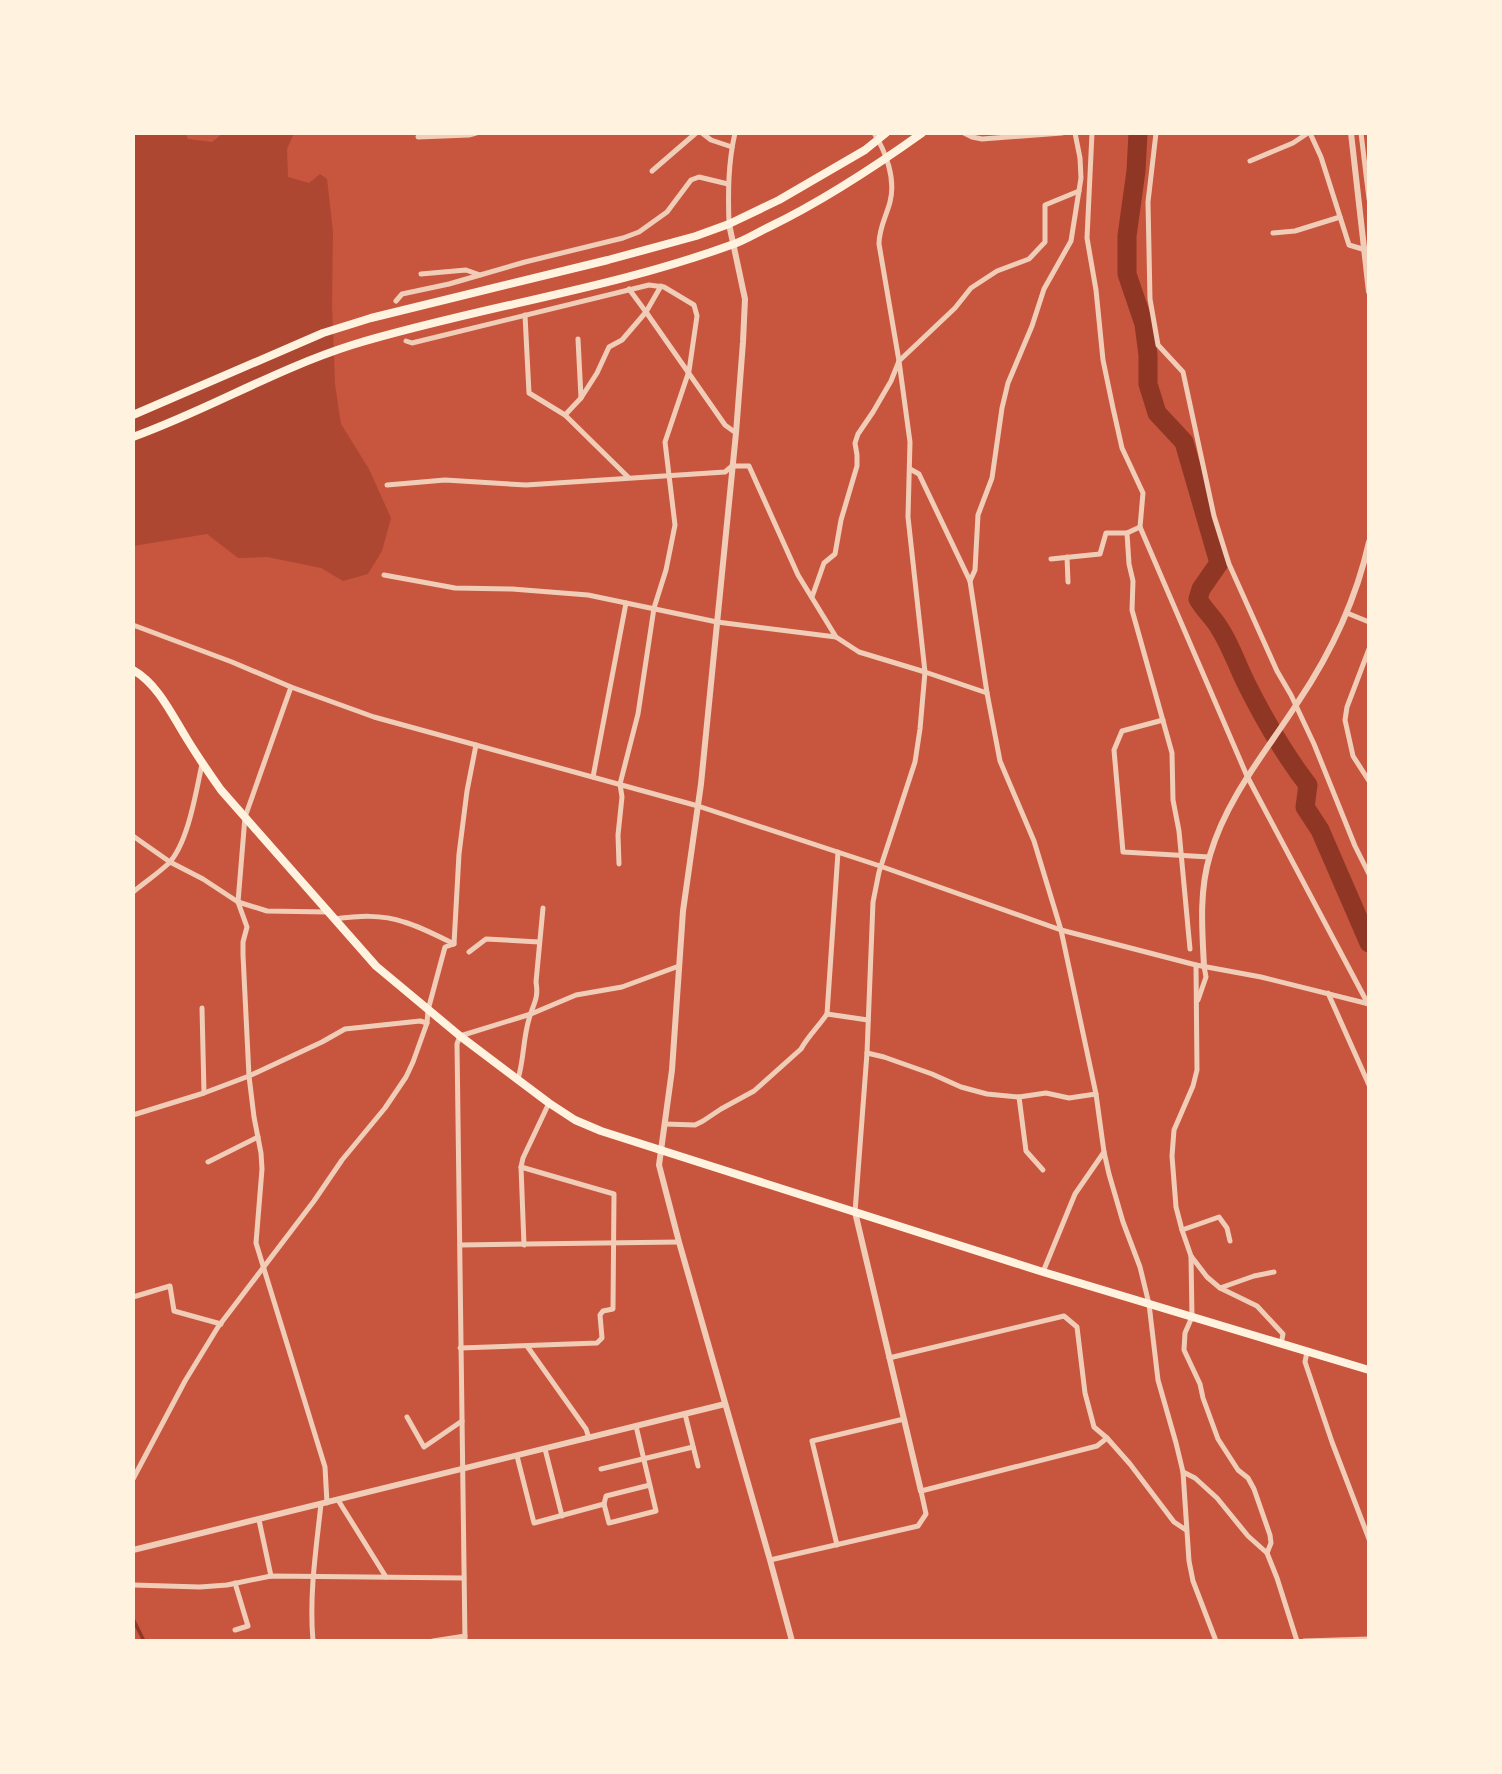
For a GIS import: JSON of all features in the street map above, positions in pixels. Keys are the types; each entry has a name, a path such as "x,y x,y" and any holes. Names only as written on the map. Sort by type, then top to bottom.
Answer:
{"highway":[{"path":"133,415 323,333 371,318 596,263 696,236 729,224 790,194 865,150 875,136 886,133"},
{"path":"133,437 322,355 389,334 632,275 733,244 801,212 922,133"},
{"path":"133,670 160,695 220,790 376,966 460,1036 575,1120 601,1131 1043,1272 1369,1370"}],"street":[{"path":"418,137 476,133"},
{"path":"652,171 696,133"},
{"path":"702,133 711,140 732,147"},
{"path":"735,133 727,184 729,224 744,299 743,342 698,806 683,911 672,1070 660,1165 679,1242 792,1641"},
{"path":"964,133 982,139 1062,133"},
{"path":"970,581 975,570 978,515 992,478 1008,383 1044,289 1071,241 1079,191 1080,158 1075,133"},
{"path":"1093,133 1087,238 1103,360 1116,421 1122,447 1143,493 1140,527 1249,774 1369,1005"},
{"path":"1156,133 1149,225 1150,299 1158,345 1183,372 1214,516 1229,564 1276,671 1291,695 1314,744 1369,874"},
{"path":"1250,161 1309,133 1321,157 1349,244 1367,251"},
{"path":"1351,133 1367,251 1369,292"},
{"path":"1361,133 1369,199"},
{"path":"770,1560 918,1526 926,1514 855,1212 867,1053 873,902 880,866 915,762 925,672 908,517 910,442 879,244 879,230 890,201 891,174 875,136"},
{"path":"396,301 402,295 604,239 639,232 667,212 691,180 699,177 727,184"},
{"path":"812,597 824,563 835,554 841,520 857,466 855,443 858,434 891,381 899,361 955,308 971,288 997,271 1029,259 1045,242 1045,205 1079,191"},
{"path":"1273,233 1295,231 1340,217"},
{"path":"421,274 467,270 480,275"},
{"path":"406,341 412,343 649,285 664,287 694,305 697,316 688,371 666,442 675,525 666,570 654,608 638,714 620,784 622,797 618,835 619,864"},
{"path":"565,415 597,373 609,347 622,340 646,312 661,286"},
{"path":"629,289 725,425 736,433"},
{"path":"525,315 529,393 565,415 629,477"},
{"path":"578,339 580,398"},
{"path":"387,485 444,480 526,485 725,472 732,466 749,466 798,575 836,637 859,652 987,693"},
{"path":"910,469 919,474 970,581 1000,761 1034,841 1061,930 1096,1094 1104,1152 1149,1304 1158,1380 1183,1472 1186,1530 1193,1581 1216,1641"},
{"path":"1051,559 1100,554 1106,533 1127,533 1140,527"},
{"path":"1127,533 1133,581 1132,610 1172,753 1173,800 1182,855 1190,949"},
{"path":"1196,1003 1206,977 1201,912 1209,856 1228,808 1325,660 1366,572 1369,542"},
{"path":"1067,557 1068,582"},
{"path":"384,575 455,588 588,595 717,622 836,637"},
{"path":"593,777 626,603"},
{"path":"1348,613 1369,622"},
{"path":"133,625 374,717 698,806 1061,930 1369,1005"},
{"path":"1369,651 1347,707 1345,720 1353,756 1369,781"},
{"path":"291,687 245,817 238,902 247,927 243,955 249,1076 262,1169 256,1243 325,1467 324,1504 313,1576 313,1641"},
{"path":"1163,720 1122,731 1114,750 1123,852 1209,856"},
{"path":"454,944 459,854 476,745"},
{"path":"133,892 170,862 179,847 191,813 202,764"},
{"path":"133,836 170,862 238,902 267,911 386,917 405,922 454,944"},
{"path":"665,1124 695,1125 754,1091 802,1049 821,1024 827,1014 838,852"},
{"path":"517,1079 523,1063 527,1028 537,1002 536,982 543,908"},
{"path":"469,952 486,939 539,942"},
{"path":"133,1479 185,1381 221,1324 406,1077 427,1023 445,947 454,944"},
{"path":"433,1641 465,1638 457,1044 460,1036 531,1014 576,995 622,987 679,965"},
{"path":"1196,965 1197,1070 1194,1086 1174,1130 1172,1156 1176,1207 1191,1256 1192,1317 1185,1333 1184,1350 1200,1384 1218,1439 1254,1489 1270,1535 1271,1543 1267,1553"},
{"path":"1328,993 1369,1085"},
{"path":"202,1008 204,1093"},
{"path":"827,1014 868,1020"},
{"path":"133,1115 249,1076 345,1029 420,1021 427,1023"},
{"path":"867,1053 987,1094 1019,1097 1046,1093 1069,1098 1096,1094"},
{"path":"1019,1097 1026,1151 1043,1170"},
{"path":"524,1245 521,1167 549,1103"},
{"path":"208,1162 258,1137"},
{"path":"1043,1272 1075,1194 1104,1152"},
{"path":"460,1348 597,1343 602,1338 600,1315 613,1308 614,1194 521,1167"},
{"path":"1182,1230 1219,1217 1227,1228 1230,1241"},
{"path":"460,1245 679,1242"},
{"path":"1191,1256 1207,1277 1220,1288 1257,1307 1283,1334 1281,1344"},
{"path":"1220,1288 1274,1272"},
{"path":"133,1297 170,1286 174,1311 221,1324"},
{"path":"889,1358 1064,1316 1077,1327 1085,1393 1094,1427 1130,1464 1174,1522 1186,1530"},
{"path":"527,1346 586,1429 589,1438"},
{"path":"1307,1352 1305,1362 1369,1539"},
{"path":"133,1550 725,1404"},
{"path":"685,1414 698,1466"},
{"path":"407,1417 425,1447 462,1421"},
{"path":"837,1545 812,1441 904,1419"},
{"path":"636,1426 644,1459 650,1485 656,1511 609,1523 604,1504 606,1496 650,1485"},
{"path":"921,1491 1097,1446 1107,1438"},
{"path":"601,1469 693,1447"},
{"path":"545,1448 562,1516"},
{"path":"517,1455 534,1524 604,1504"},
{"path":"1183,1472 1195,1478 1217,1498 1248,1536 1267,1553 1297,1641"},
{"path":"338,1500 386,1577"},
{"path":"259,1520 271,1576"},
{"path":"133,1585 201,1587 271,1576 464,1578"},
{"path":"235,1583 248,1626 235,1630"},
{"path":"1304,1641 1369,1639"}],"shaded area":[{"path":"133,133 185,133 188,139 212,142 223,133 294,133 287,149 288,177 309,183 320,174 327,179 333,232 335,384 341,424 369,469 391,518 382,551 368,574 343,581 321,568 267,557 238,558 207,534 133,546"}],"waterway":[{"path":"1138,133 1127,236 1127,274 1144,324 1148,384 1157,413 1184,442 1219,563 1201,589 1198,599 1224,635 1267,723 1308,785 1305,807 1320,830 1369,943"},
{"path":"133,1619 144,1641"}]}
